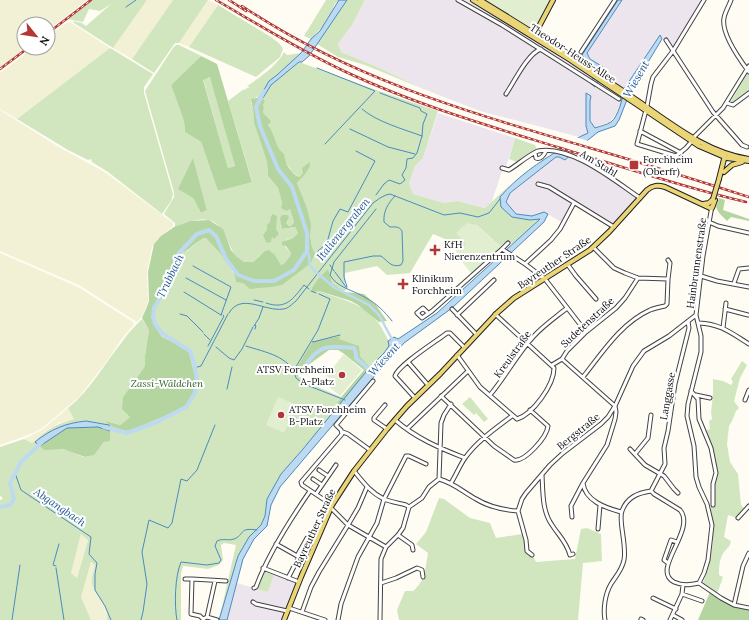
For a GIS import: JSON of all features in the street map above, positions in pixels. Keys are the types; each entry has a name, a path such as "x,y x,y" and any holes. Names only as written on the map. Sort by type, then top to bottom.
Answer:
{"main road":[{"name":"Theodor-Heuss-Allee","path":"473,0 534,35 543,38 591,72"},
{"name":"Theodor-Heuss-Allee","path":"480,0 629,96 692,140 716,154 727,156"},
{"path":"534,35 553,0"},
{"path":"540,24 543,38"},
{"name":"Theodor-Heuss-Allee","path":"692,140 727,156"},
{"path":"716,154 723,167"},
{"path":"712,208 727,156 748,160"},
{"path":"723,167 748,160"},
{"name":"Bayreuther Straße","path":"284,620 332,506 369,449 415,398 496,314 514,298 568,265 593,247 614,227 650,188 658,185 712,208"},
{"path":"702,204 709,203 714,200"}],"street":[{"path":"458,0 541,49 619,99"},
{"path":"581,52 615,0"},
{"path":"704,0 673,51 662,64 652,80 645,117 637,144 676,156 681,153 727,103 748,69 733,46 723,26 730,0"},
{"path":"666,40 716,116 742,145 748,147 749,151"},
{"path":"506,94 530,56 537,50 541,49"},
{"path":"727,103 733,105 749,93"},
{"path":"640,131 681,153"},
{"name":"Am Stahl","path":"535,153 536,158 538,159 541,158 546,151"},
{"name":"Am Stahl","path":"502,168 509,170 535,153 554,151 570,155 587,162 640,198"},
{"path":"538,184 549,187 614,227"},
{"path":"525,264 552,240 560,229 574,203"},
{"name":"Hainbrunnenstraße","path":"699,583 708,560 712,525 707,504 695,472 694,446 687,416 688,404 701,352 701,336 696,315 712,208"},
{"path":"709,222 718,226 749,233"},
{"path":"428,313 444,301 508,244"},
{"path":"593,247 614,268 638,278 668,279"},
{"path":"503,250 511,254 545,279 586,332"},
{"path":"583,377 616,336 637,318 650,310 665,306 670,263 668,260"},
{"path":"568,265 585,287 596,298"},
{"path":"734,283 739,269 749,268"},
{"path":"701,276 749,287"},
{"name":"Sudetenstraße","path":"553,366 562,359 567,351 586,332 616,308 625,298 638,278"},
{"path":"458,315 494,280"},
{"path":"723,328 726,303"},
{"name":"Kreulstraße","path":"490,396 527,343 542,328 567,308"},
{"path":"725,309 748,315"},
{"path":"452,310 476,334"},
{"path":"457,355 480,387 512,416 517,418 521,417 537,404 548,388 553,366 496,314"},
{"name":"Bergstraße","path":"518,511 526,492 542,476 550,465 563,453 601,424 615,406 626,378 644,351 669,336 696,315"},
{"name":"Langgasse","path":"651,491 665,464 664,448 675,384 689,328 688,321"},
{"path":"699,323 711,324 723,328 749,344"},
{"path":"415,398 395,376 396,372 447,333 450,333 464,347"},
{"path":"562,359 615,406 616,412 607,445 583,483 571,506 572,518"},
{"path":"408,362 428,385"},
{"path":"407,429 468,371"},
{"path":"369,449 343,432 336,425 373,381"},
{"path":"746,400 749,390"},
{"path":"691,391 696,395 710,398"},
{"path":"696,395 698,398 698,419 711,448 716,472 713,484 713,505"},
{"path":"441,396 485,437 514,460 522,460 535,447 548,430 548,426 530,410"},
{"path":"440,479 441,423 451,404"},
{"path":"384,405 374,420 387,429"},
{"path":"635,454 648,438 651,415"},
{"path":"451,483 465,458 485,437 512,416"},
{"path":"395,420 425,441 465,458"},
{"path":"343,432 301,482 302,485 332,506 348,526 386,547"},
{"path":"630,450 645,464 661,473 678,493"},
{"path":"338,620 346,588 358,557 380,516 384,499 406,456 426,464"},
{"path":"316,494 336,465"},
{"path":"319,470 328,476"},
{"path":"354,471 367,487 384,499 409,507"},
{"path":"542,476 546,513 551,525 567,545 570,555 573,554"},
{"path":"313,479 322,485"},
{"path":"440,479 451,483 485,504 503,510 518,511 526,540 527,552 532,555"},
{"path":"380,620 381,559 386,547 403,528 409,507 422,498 429,487 440,479"},
{"path":"583,483 584,490 595,502 621,512"},
{"path":"302,612 311,587 348,526 367,487"},
{"path":"254,588 256,587 263,568 276,544 310,491"},
{"path":"605,620 604,606 608,588 620,571 624,560 625,547 621,512 630,498 640,492 651,491 680,510 683,514 683,526 668,563 667,570 670,579 683,585 699,583 734,605 749,608"},
{"path":"598,529 600,505"},
{"path":"738,518 749,506"},
{"path":"398,535 412,545 413,550"},
{"path":"288,578 299,557 297,556 307,538"},
{"path":"668,563 664,560 671,540 677,542"},
{"path":"276,544 297,556"},
{"path":"734,605 743,566 749,553"},
{"path":"263,568 299,582"},
{"path":"381,583 417,568 422,570 423,577"},
{"path":"185,579 226,581"},
{"path":"192,579 191,614 200,616 202,619 207,617 217,620"},
{"path":"207,617 215,580"},
{"path":"670,620 682,594 683,585"},
{"path":"682,594 702,601"},
{"path":"654,598 676,609"},
{"path":"253,602 256,604 302,612 325,620"},
{"path":"673,616 682,620"}],"shaded area":[{"path":"365,0 469,0 533,36 596,75 602,72 587,53 622,0 702,0 673,49 667,39 664,41 660,35 624,96 616,114 609,123 595,128 590,121 591,96 586,93 586,126 588,133 579,137 480,111 426,90 341,52 338,44 352,25"},
{"path":"438,113 515,138 505,170 502,171 492,201 486,208 459,201 444,203 413,194 409,183 415,166 423,158"},
{"path":"572,154 585,159 598,167 638,195 614,227 574,204 563,223 544,212 532,216 516,214 506,202 510,193 556,157 565,160"},
{"path":"274,575 298,583 285,620 227,620 237,583 268,592"}],"green space":[{"path":"0,0 87,0 56,24 56,16 16,16 16,56 0,68"},
{"path":"91,0 147,0 113,48 73,21 82,23 86,26 111,4 100,11 89,9 83,22 67,19 92,1"},
{"path":"147,0 173,0 132,59 113,48"},
{"path":"173,0 208,0 179,43 175,43 154,73 132,59"},
{"path":"208,0 218,5 189,47 179,43"},
{"path":"326,0 339,0 335,4 326,23 311,39 304,36"},
{"path":"347,0 365,0 352,25 338,44 341,52 426,90 365,65 338,57 317,44"},
{"path":"551,0 533,30 486,1"},
{"path":"218,5 271,37 283,49 280,57 256,77 189,47"},
{"path":"70,22 110,48 17,119 0,109 0,73 22,56 56,56 56,30"},
{"path":"176,45 179,45 218,64 201,56 171,85 184,121 185,132 201,142 218,191 252,181 228,101 244,89 245,91 245,89 250,87 247,86 273,66 284,52 287,55 301,53 269,81 261,95 260,94 251,102 254,123 267,162 268,176 278,188 282,203 281,208 290,209 294,222 289,226 281,221 282,229 295,227 298,233 293,238 286,240 284,245 291,253 284,265 281,265 271,251 260,255 253,262 245,262 238,259 222,230 216,223 208,220 200,220 191,221 175,227 175,223 164,214 174,197 174,192 145,91","holes":["193,159 207,210 201,213 193,198"]},
{"path":"110,48 153,74 144,87 144,93 173,194 171,201 162,214 108,172 92,162 91,159 88,160 68,150 17,119"},
{"path":"201,56 217,64 252,182 218,191 201,142 185,132 184,121 171,85","holes":["210,77 235,166 228,168 203,80"]},
{"path":"299,62 438,111 423,158 415,166 409,183 413,194 444,203 458,201 485,208 510,185 500,197 512,217 541,218 512,244 507,241 500,246 477,225 466,244 460,249 452,242 433,234 410,273 387,275 377,266 345,273 345,292 332,283 319,291 356,305 372,315 384,332 389,347 384,355 370,367 360,356 339,339 341,336 312,343 297,377 298,376 309,383 341,397 337,401 340,405 281,474 267,499 265,516 261,525 249,537 238,556 219,620 236,545 224,543 221,545 223,560 219,565 208,569 183,566 181,574 181,620 107,620 104,606 92,584 95,565 91,562 81,597 91,620 0,620 0,500 3,499 0,495 0,447 24,439 32,443 52,428 74,419 68,408 83,394 134,327 142,319 149,330 145,366 123,397 130,417 120,425 107,421 127,432 186,407 195,393 195,373 189,352 179,345 162,337 154,325 152,317 153,307 163,292 177,254 182,249 187,251 199,241 206,238 224,257 235,276 243,283 263,287 271,287 315,253 312,247 310,224 306,205 297,183 309,169 303,169 303,173 299,177 292,172 275,143 273,134 268,125 271,122 270,119 263,112 264,109 262,105 265,101 263,98 271,85","holes":["86,421 109,425 109,433 102,445 87,457 62,449 44,449 35,442 47,433 59,427","81,534 88,540 77,578 71,573"]},
{"path":"747,74 749,75 749,90 733,102 733,104 730,103"},
{"path":"211,77 235,166 228,168 203,79"},
{"name":"Zassi-Wäldchen","path":"260,94 265,101 263,105 263,112 271,122 268,125 278,148 284,154 287,164 291,170 299,177 303,173 302,168 310,162 308,171 297,183 306,205 311,224 310,235 312,247 315,253 311,263 282,285 250,289 243,283 236,282 235,275 229,264 206,238 200,240 184,252 181,250 177,254 163,292 153,307 152,317 154,325 162,337 179,345 189,352 195,373 195,393 186,407 127,432 109,425 106,421 120,425 130,417 122,409 123,397 145,366 149,330 142,318 149,301 148,272 154,244 161,236 174,227 190,221 209,220 223,229 231,250 244,262 253,262 265,251 269,250 274,254 281,265 284,264 290,256 291,253 286,246 282,245 282,242 293,238 298,233 295,227 282,229 280,218 282,215 287,215 289,217 286,223 289,226 294,222 290,209 286,211 281,208 282,203 278,188 268,176 267,162 254,123 251,99 257,98"},
{"path":"0,110 57,146 106,173 173,223 173,226 157,240 152,247 147,271 148,301 143,315 137,322 79,285 0,251"},
{"path":"515,138 535,145 537,150 517,162 509,159"},
{"path":"193,158 207,210 201,213 193,198 178,189"},
{"path":"719,198 725,200 723,210 749,219 749,221 731,217 727,221 719,213 716,207"},
{"path":"273,214 277,216 276,229 279,234 274,239 272,237 271,242 268,243 263,235 267,230 267,225"},
{"path":"467,223 477,225 502,248 473,275 458,256 454,243 460,249 466,244 456,233"},
{"path":"0,253 78,287 134,324 79,397 42,428 33,433 0,445"},
{"path":"328,269 332,283 345,292 364,294 376,305 387,321 379,322 351,301 319,291 312,292 312,288 318,279"},
{"path":"341,336 339,339 359,346 360,356 370,367 340,405 337,402 364,370 343,353 338,350 329,350 304,368 297,377 295,371 312,342"},
{"name":"ATSV Forchheim A-Platz","path":"344,354 362,370 340,396 322,381"},
{"path":"742,361 747,365 740,378 734,401 739,408 729,426 727,444 730,462 738,474 741,505 744,508 737,518 728,515 724,537 731,541 720,561 719,575 723,577 717,594 703,583 711,555 713,527 710,508 713,506 715,480 711,448 704,432 710,429 709,421 712,419 713,379 723,381 731,385 733,382 731,379"},
{"name":"ATSV Forchheim B-Platz","path":"278,397 297,405 284,433 266,425"},
{"path":"470,397 488,419 484,422 476,413 474,415 462,404"},
{"path":"68,408 74,419 59,423 44,432 32,443 24,439 42,430"},
{"path":"98,427 110,431 110,441 104,442 94,455 85,457 63,449 44,450 40,446 67,428"},
{"path":"439,498 444,499 470,518 490,523 496,538 522,534 536,562 575,559 581,529 587,528 601,534 602,561 583,563 578,620 399,620 397,610 405,591 413,591 423,578 428,553 416,544 426,532"},
{"path":"81,534 88,539 77,578 71,573"},
{"path":"91,562 95,565 92,584 105,608 108,618 107,620 91,620 81,597"},
{"path":"264,571 274,575 268,592 256,589"},
{"path":"710,592 735,606 749,607 749,620 698,620"}],"water":[{"path":"339,0 347,0 309,56 302,62 299,62 271,85 263,98 261,95 269,81 301,53 311,39 320,31"},
{"path":"618,0 622,0 587,53 590,59 603,67 602,72 604,76 600,78 595,87 590,83 598,69 582,55"},
{"path":"660,35 662,39 630,92 619,120 615,126 598,132 565,160 556,157 510,193 506,202 516,214 532,216 544,212 548,214 544,222 452,308 404,343 280,487 271,505 267,526 254,539 243,559 227,620 219,620 238,556 249,537 261,525 265,516 267,499 281,474 370,367 384,353 389,346 388,341 394,337 398,339 437,313 540,219 530,220 512,217 501,207 500,197 521,176 574,140 588,133 586,126 586,93 591,96 590,121 595,128 608,124 614,120 620,107 624,89"},
{"path":"86,421 109,425 110,431 98,427 67,428 40,446 35,442 59,427"}],"pier":[{"path":"575,137 589,141 572,154 558,148"}],"waterway":[{"path":"126,7 136,0"},
{"path":"317,68 375,91 325,144"},
{"name":"Trubbach","path":"104,427 127,433 157,422 186,407 195,393 197,381 194,362 190,351 163,334 155,324 153,317 154,308 163,293 178,254 197,234 209,230 216,236 226,259 238,275 254,281 274,281 294,270 307,251 307,233 292,187 278,169 260,126 256,107 264,91"},
{"path":"376,195 389,180 400,184 405,180 402,175 406,168 407,159 413,158 417,153 422,136 423,124 427,114 421,111 420,108 380,93"},
{"path":"362,109 375,118 422,136"},
{"path":"350,129 388,147 415,154"},
{"path":"319,258 317,255 318,251 325,245 333,221 340,209 348,212 375,161 356,151"},
{"name":"Italienergraben","path":"229,313 234,307 247,303 276,309 285,309 290,306 296,301 373,203 386,195 390,194 444,215 460,213 478,217 489,213 500,199"},
{"path":"346,289 344,262 373,256 381,256 392,265 401,265 403,261 402,231 401,229 390,227 384,222 386,208 395,196"},
{"path":"376,209 334,262 330,275 341,286 373,302 392,321"},
{"path":"307,251 310,266 335,288 369,305 379,315 393,341"},
{"path":"321,259 325,260"},
{"path":"330,265 334,271"},
{"path":"193,266 231,287 221,315"},
{"path":"335,272 346,287"},
{"path":"186,278 226,300"},
{"name":"Italienergraben","path":"266,303 273,305 284,304 292,299 304,285 309,289"},
{"path":"311,291 316,293"},
{"path":"184,292 221,315"},
{"path":"294,370 318,330 330,299 319,294"},
{"path":"254,300 263,302"},
{"path":"254,326 263,307"},
{"path":"180,314 187,316 203,332"},
{"name":"Italienergraben","path":"194,368 201,366 228,314"},
{"name":"Italienergraben","path":"208,346 224,316 223,315"},
{"path":"255,325 255,329"},
{"path":"216,347 229,358 234,360 242,349 253,327"},
{"path":"204,334 210,340"},
{"path":"312,341 340,335"},
{"path":"246,346 276,356 289,365 296,378 304,384 345,400"},
{"path":"307,363 312,356 328,347 354,348 356,358 372,372"},
{"path":"227,389 232,367"},
{"path":"141,620 147,584 142,552 149,520 168,528 172,523 181,479 187,481 197,470 215,425"},
{"name":"Abgangbach","path":"0,507 10,505 14,499 10,483 21,462 42,442"},
{"name":"Abgangbach","path":"15,473 21,490 91,537 89,554 97,563 95,590 105,606 111,620"},
{"name":"Wiesent","path":"177,620 177,575 181,562 207,565 219,563 221,560 215,546 217,541 234,539 244,530 257,530"},
{"path":"56,566 53,565 59,544"},
{"path":"12,620 20,565"},
{"path":"56,568 64,620"}],"railway":[{"path":"56,27 91,0"},
{"path":"216,0 280,38 346,72 372,84 424,104 530,139 675,183 746,202"},
{"path":"229,0 246,11"},
{"path":"242,6 283,32 325,54 410,90 498,120 749,197"},
{"path":"0,69 17,56"}],"place":[{"name":"Forchheim (Oberfr)","path":"634,165"},
{"name":"KfH Nierenzentrum","path":"435,250"},
{"name":"Klinikum Forchheim","path":"403,284"},
{"name":"ATSV Forchheim A-Platz","path":"342,375"},
{"name":"ATSV Forchheim B-Platz","path":"281,415"}]}
